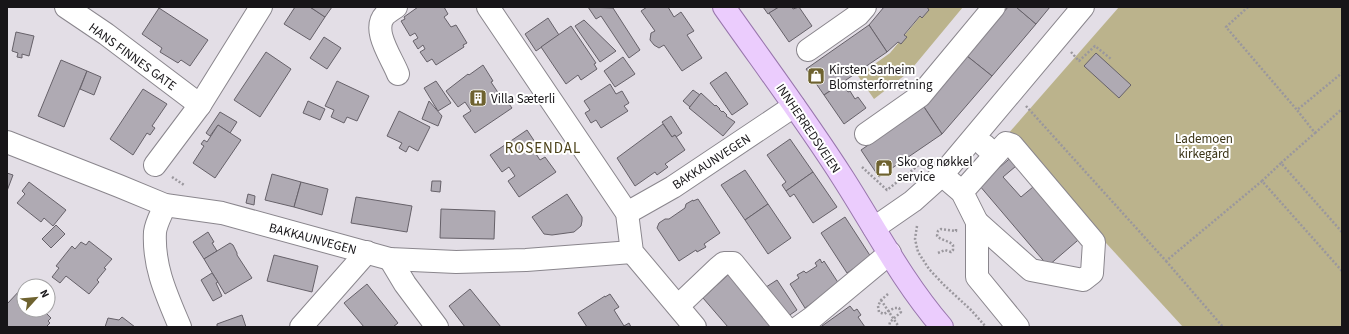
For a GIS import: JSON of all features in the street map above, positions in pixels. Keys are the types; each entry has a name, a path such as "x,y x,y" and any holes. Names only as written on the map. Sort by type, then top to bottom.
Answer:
{"main road":[{"name":"INNHERREDSVEIEN","path":"724,7 842,177 929,312 942,327"}],"street":[{"name":"HANS FINNES GATE","path":"66,7 106,34 200,104"},
{"path":"155,165 200,104 261,7"},
{"path":"396,7 385,15 380,34 398,74"},
{"path":"488,7 627,213 632,252 695,327"},
{"path":"808,50 858,15 865,7"},
{"path":"866,134 920,96 994,7"},
{"path":"874,228 913,201 942,175 1084,7"},
{"name":"BAKKAUNVEGEN","path":"627,213 673,187 794,106"},
{"path":"974,137 995,155"},
{"name":"BAKKAUNVEGEN","path":"7,142 165,205 222,213 390,259 456,262 526,260 632,252"},
{"path":"942,175 962,192 977,222 1031,270 1083,280 1092,273 1094,242 1012,145 1006,143 962,192"},
{"path":"165,205 155,230 156,258 161,282 180,327"},
{"path":"977,222 977,277 1018,327"},
{"path":"301,327 367,252"},
{"path":"798,327 890,253"},
{"path":"390,259 405,284 437,327"},
{"path":"678,306 724,263 733,263 785,327"}],"path":[{"path":"1248,7 1226,27 1316,133"},
{"path":"1071,52 1079,61 1095,46 1111,59"},
{"path":"1297,110 1342,73"},
{"path":"1025,105 1166,261 1223,327"},
{"path":"1166,261 1262,181 1342,109"},
{"path":"1281,163 1342,232"},
{"path":"1262,181 1342,271"},
{"path":"917,226 915,239 918,252 929,270 944,286 971,310 986,327"},
{"path":"938,253 945,250 951,252 953,250 953,245 950,241 940,239 937,236 938,231 941,229 956,231 955,227"},
{"path":"888,294 881,300 878,306 879,312 884,314 894,308 899,308 901,312 890,322 889,327"},
{"path":"881,300 899,327"}],"green space":[{"path":"928,7 963,7 909,72 874,99 858,76 890,53"},
{"name":"Lademoen kirkegård","path":"1119,7 1342,7 1342,327 1183,327 1007,135"}],"building":[{"path":"295,7 310,7 325,17 310,40 284,24"},
{"path":"310,7 332,7 325,17"},
{"path":"418,7 444,7 448,14 444,17 451,27 456,25 467,43 463,45 464,47 436,65 432,59 427,62 420,52 425,49 423,45 418,49 413,41 418,38 415,33 410,36 401,21"},
{"path":"588,7 613,8 640,50 629,58 601,16 596,19"},
{"path":"647,7 668,7 674,17 681,12 694,31 687,35 702,58 682,71 664,45 659,48 650,40 651,33 655,31 641,11"},
{"path":"763,7 779,7 768,14"},
{"path":"779,7 792,7 793,9 799,7 812,26 789,42 769,13"},
{"path":"884,7 927,7 929,10 922,18 920,16 904,35 907,37 901,44 898,42 887,52 869,25"},
{"path":"1008,7 1016,7 1036,24 992,76 967,56"},
{"path":"1016,7 1050,7 1036,24"},
{"path":"159,8 208,40 190,66 181,60 178,63 160,52 162,48 142,34"},
{"path":"548,18 559,35 536,51 525,34"},
{"path":"584,20 616,51 600,62 575,26"},
{"path":"869,25 887,52 824,95 806,69"},
{"path":"571,26 596,63 594,64 597,69 581,80 578,75 566,84 541,47"},
{"path":"16,32 34,36 29,56 22,54 22,58 17,57 18,53 12,51"},
{"path":"324,37 341,48 327,69 310,58"},
{"path":"266,52 291,69 260,117 234,100"},
{"path":"1096,53 1131,85 1119,98 1084,66"},
{"path":"967,56 992,76 942,134 924,107"},
{"path":"623,57 635,74 615,87 604,71"},
{"path":"61,60 87,71 64,127 38,116"},
{"name":"Villa Sæterli","path":"483,65 493,81 491,82 499,94 501,93 512,108 475,133 463,116 471,111 465,102 458,107 446,91 468,74 469,75"},
{"path":"87,71 101,77 94,95 80,89"},
{"path":"726,72 748,104 732,115 710,83"},
{"path":"337,81 369,96 357,121 347,117 344,123 331,117 334,110 325,106"},
{"path":"436,81 451,103 438,111 424,88"},
{"path":"842,83 848,92 850,91 855,99 858,97 866,108 844,124 824,95"},
{"path":"610,84 616,94 622,91 629,103 624,106 628,111 601,128 596,120 591,123 585,113 590,110 584,101"},
{"path":"143,89 167,104 152,126 155,128 150,135 147,133 133,155 110,139"},
{"path":"693,90 700,95 690,107 683,101"},
{"path":"701,93 722,112 723,111 727,115 726,116 735,122 723,136 689,108"},
{"path":"308,101 325,109 320,120 303,113"},
{"path":"429,101 442,116 438,126 422,119"},
{"path":"924,107 942,134 879,177 861,150"},
{"path":"399,111 430,127 418,151 409,146 406,152 399,148 402,143 387,136"},
{"path":"220,112 237,122 230,133 218,125 210,136 206,133"},
{"path":"671,116 682,133 676,137 675,135 672,137 662,122"},
{"path":"663,124 672,137 675,135 685,150 665,164 668,167 657,175 655,172 635,186 617,158"},
{"path":"218,125 241,140 215,178 193,163 204,146 201,144 204,140 207,142"},
{"path":"527,130 537,145 532,148 540,160 545,157 556,172 519,197 508,181 515,176 509,167 502,172 490,155"},
{"path":"790,139 813,172 786,191 782,185 786,182 767,155"},
{"path":"1015,154 1022,161 1003,177 1021,197 1039,182 1084,235 1048,266 979,185"},
{"path":"745,170 768,204 745,220 721,185"},
{"path":"813,172 837,207 813,223 794,194 790,197 786,191"},
{"path":"7,173 13,175 7,191"},
{"path":"272,174 301,182 294,207 265,200"},
{"path":"432,181 441,181 440,192 431,191"},
{"path":"29,182 66,210 53,226 44,218 41,222 17,203 25,194 22,191"},
{"path":"301,182 328,189 322,215 294,207"},
{"path":"248,194 255,196 254,205 246,203"},
{"path":"567,194 582,217 581,226 574,232 552,235 544,234 532,217"},
{"path":"356,197 412,206 407,232 351,223"},
{"path":"698,199 720,233 704,244 706,247 697,252 696,250 679,261 657,228 659,223 665,219 669,219 685,208 686,204"},
{"path":"768,204 791,238 768,254 745,220"},
{"path":"441,209 495,211 494,239 440,238"},
{"path":"845,217 871,257 847,273 821,233"},
{"path":"56,225 65,234 51,248 42,239"},
{"path":"208,232 217,251 204,259 193,242"},
{"path":"89,241 112,259 104,268 106,269 97,280 99,282 89,294 66,276 60,283 56,280 56,278 52,277 59,268 56,266 72,246 75,249 81,242 86,245"},
{"path":"230,243 233,245 237,255 252,278 225,294 204,259"},
{"path":"274,255 318,266 312,292 267,281"},
{"path":"820,259 822,263 824,261 839,284 805,308 790,284 799,278 797,275 804,271 806,273 817,266 815,263"},
{"path":"212,273 218,282 216,283 222,296 213,301 201,280"},
{"path":"730,273 771,327 728,327 703,298"},
{"path":"777,280 797,310 784,319 763,289"},
{"path":"367,284 398,323 393,327 364,327 344,303"},
{"path":"470,289 501,327 465,327 449,306"},
{"path":"16,294 16,318 51,318 48,321 50,323 46,327 7,327 7,304"},
{"path":"610,294 619,307 614,310 624,326 629,323 631,327 587,327 578,313"},
{"path":"850,306 854,311 857,309 861,315 858,317 865,327 822,327 822,326"},
{"path":"242,315 246,327 217,327 217,324"},
{"path":"122,317 135,327 105,327 108,318 119,320"}],"place":[{"name":"Kirsten Sarheim Blomsterforretning","path":"816,76"},
{"name":"Villa Sæterli","path":"478,98"},
{"name":"Sko og nøkkel service","path":"884,168"}],"district":[{"name":"ROSENDAL","path":"543,148"}]}
